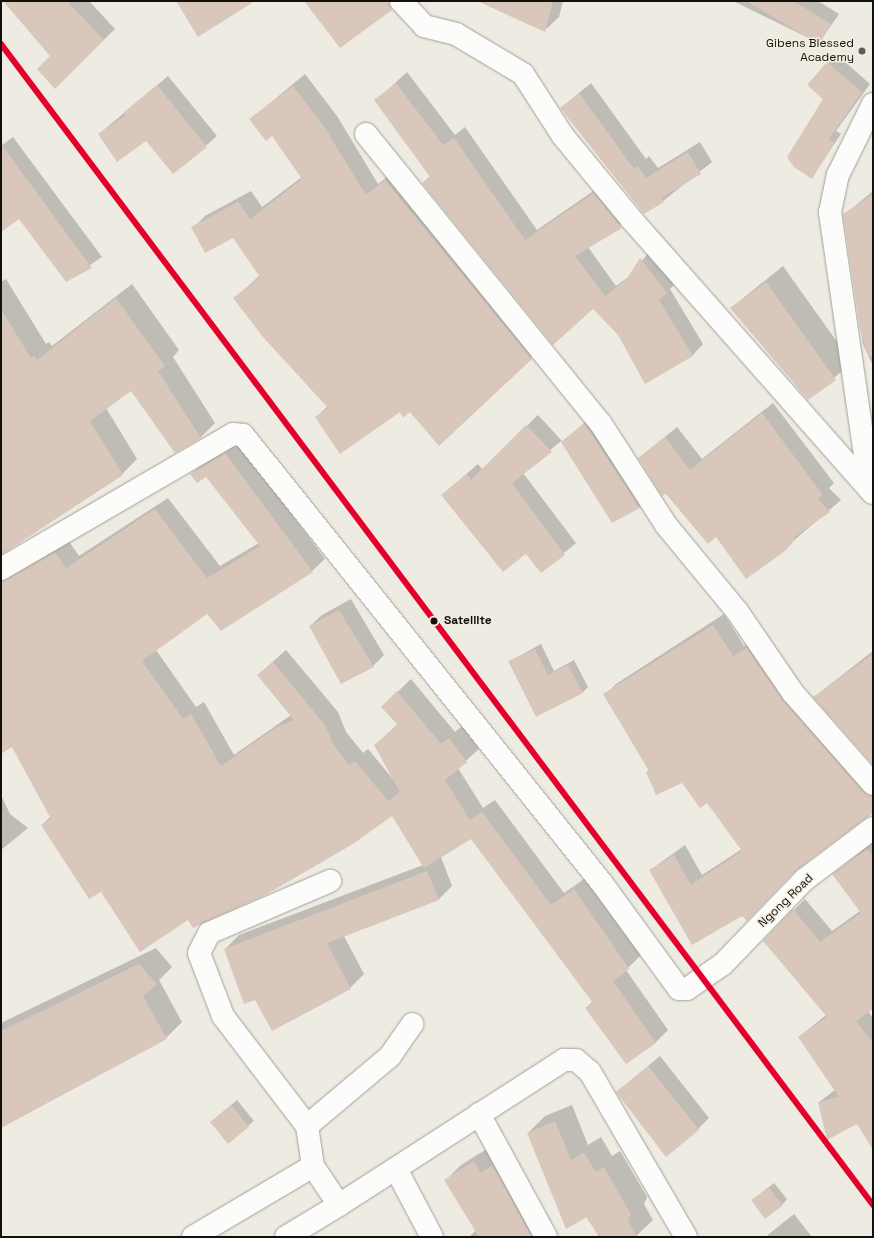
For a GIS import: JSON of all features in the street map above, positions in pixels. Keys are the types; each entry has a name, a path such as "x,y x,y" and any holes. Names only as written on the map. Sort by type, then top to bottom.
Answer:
{"street":[{"path":"401,1 424,26 456,34 523,74 563,136 632,220 872,491"},
{"path":"872,491 830,212 838,175 873,104"},
{"path":"366,134 601,424 666,525 737,611 793,693 873,784"},
{"name":"Ngong Road","path":"1,569 233,434 243,435 253,445 430,673 600,882 673,985 686,989 723,964 804,880 873,828"},
{"path":"330,881 209,933 199,953 223,1016 307,1126 313,1166 339,1205"},
{"path":"307,1126 390,1056 412,1024"},
{"path":"286,1237 396,1169 564,1060 584,1064 686,1237"},
{"path":"479,1114 546,1237"},
{"path":"193,1237 313,1166"},
{"path":"396,1169 432,1237"}],"building":[{"path":"3,1 67,1 104,40 55,89 37,69 50,56"},
{"path":"176,1 255,1 198,37"},
{"path":"304,1 389,1 392,10 340,48"},
{"path":"477,1 553,1 545,32"},
{"path":"746,1 793,1 831,24 819,44"},
{"path":"827,62 862,92 829,139 834,143 812,179 794,167 787,157 823,99 807,85"},
{"path":"396,83 443,145 454,138 525,240 594,193 622,228 575,256 605,296 626,280 640,258 667,293 659,300 693,356 645,384 618,335 593,309 553,345 422,183 430,177 374,100"},
{"path":"157,85 207,147 173,174 146,141 117,162 98,134 125,116 123,113"},
{"path":"293,86 325,128 366,195 385,180 532,359 439,446 410,412 403,418 400,412 340,454 315,417 328,408 263,337 233,298 260,277 233,238 205,253 191,227 238,202 250,219 302,179 272,136 266,141 249,119"},
{"path":"579,93 634,169 638,166 646,178 688,152 701,174 661,198 664,202 644,214 560,108"},
{"path":"1,144 92,268 66,282 19,219 1,232"},
{"path":"873,194 873,356 869,357 860,329 843,214"},
{"path":"766,282 836,380 808,400 730,308"},
{"path":"116,298 165,366 158,371 201,438 175,453 131,391 90,421 123,475 1,555 1,309 31,358 34,356 37,360"},
{"path":"762,413 823,495 818,499 830,512 793,538 795,540 785,551 746,579 716,537 708,544 666,494 662,496 638,458 665,437 690,470"},
{"path":"584,423 640,508 612,523 561,442"},
{"path":"526,425 552,452 512,483 565,555 541,573 526,554 503,572 441,495 467,474 471,480"},
{"path":"225,453 313,572 221,631 207,614 142,661 183,719 191,714 221,766 275,728 294,720 257,675 273,662 325,725 333,744 349,765 355,761 388,801 400,792 374,745 398,725 381,707 397,691 441,744 449,738 467,762 445,780 470,820 482,812 551,905 574,889 626,964 629,969 613,981 656,1043 626,1064 585,1008 593,1003 471,839 424,868 392,816 353,844 267,894 193,928 188,920 140,952 101,892 89,899 41,825 51,819 12,747 1,754 1,581 55,552 66,568 155,509 207,578 260,546 206,477 197,483 190,474"},
{"path":"339,610 374,667 341,684 309,626"},
{"path":"713,625 733,656 747,648 784,701 864,792 873,796 873,813 796,870 747,921 742,916 692,945 649,870 674,855 691,885 742,851 707,803 700,808 682,783 656,795 646,772 649,771 603,694"},
{"path":"535,649 548,675 568,665 583,693 536,717 508,661"},
{"path":"873,654 873,765 813,697"},
{"path":"867,849 873,857 873,1009 856,1021 873,1043 873,1150 857,1124 827,1140 818,1102 839,1097 798,1037 827,1017 763,941 793,909 820,942 861,913 832,874"},
{"path":"427,871 439,900 327,943 351,989 272,1031 255,1000 244,1004 224,949"},
{"path":"139,964 157,984 143,996 167,1039 1,1128 1,1031"},
{"path":"648,1066 699,1130 666,1157 616,1092"},
{"path":"231,1105 249,1127 228,1144 210,1122"},
{"path":"555,1121 571,1160 584,1153 596,1172 604,1167 631,1214 628,1221 637,1237 599,1237 587,1217 566,1229 527,1133"},
{"path":"474,1161 481,1173 493,1165 532,1237 479,1237 444,1180"},
{"path":"769,1188 783,1205 765,1219 751,1200"}],"transit line":[{"path":"1,44 873,1205"}],"place":[{"name":"Gibens Blessed Academy","path":"862,51"},
{"name":"Satellite","path":"434,621"}]}
